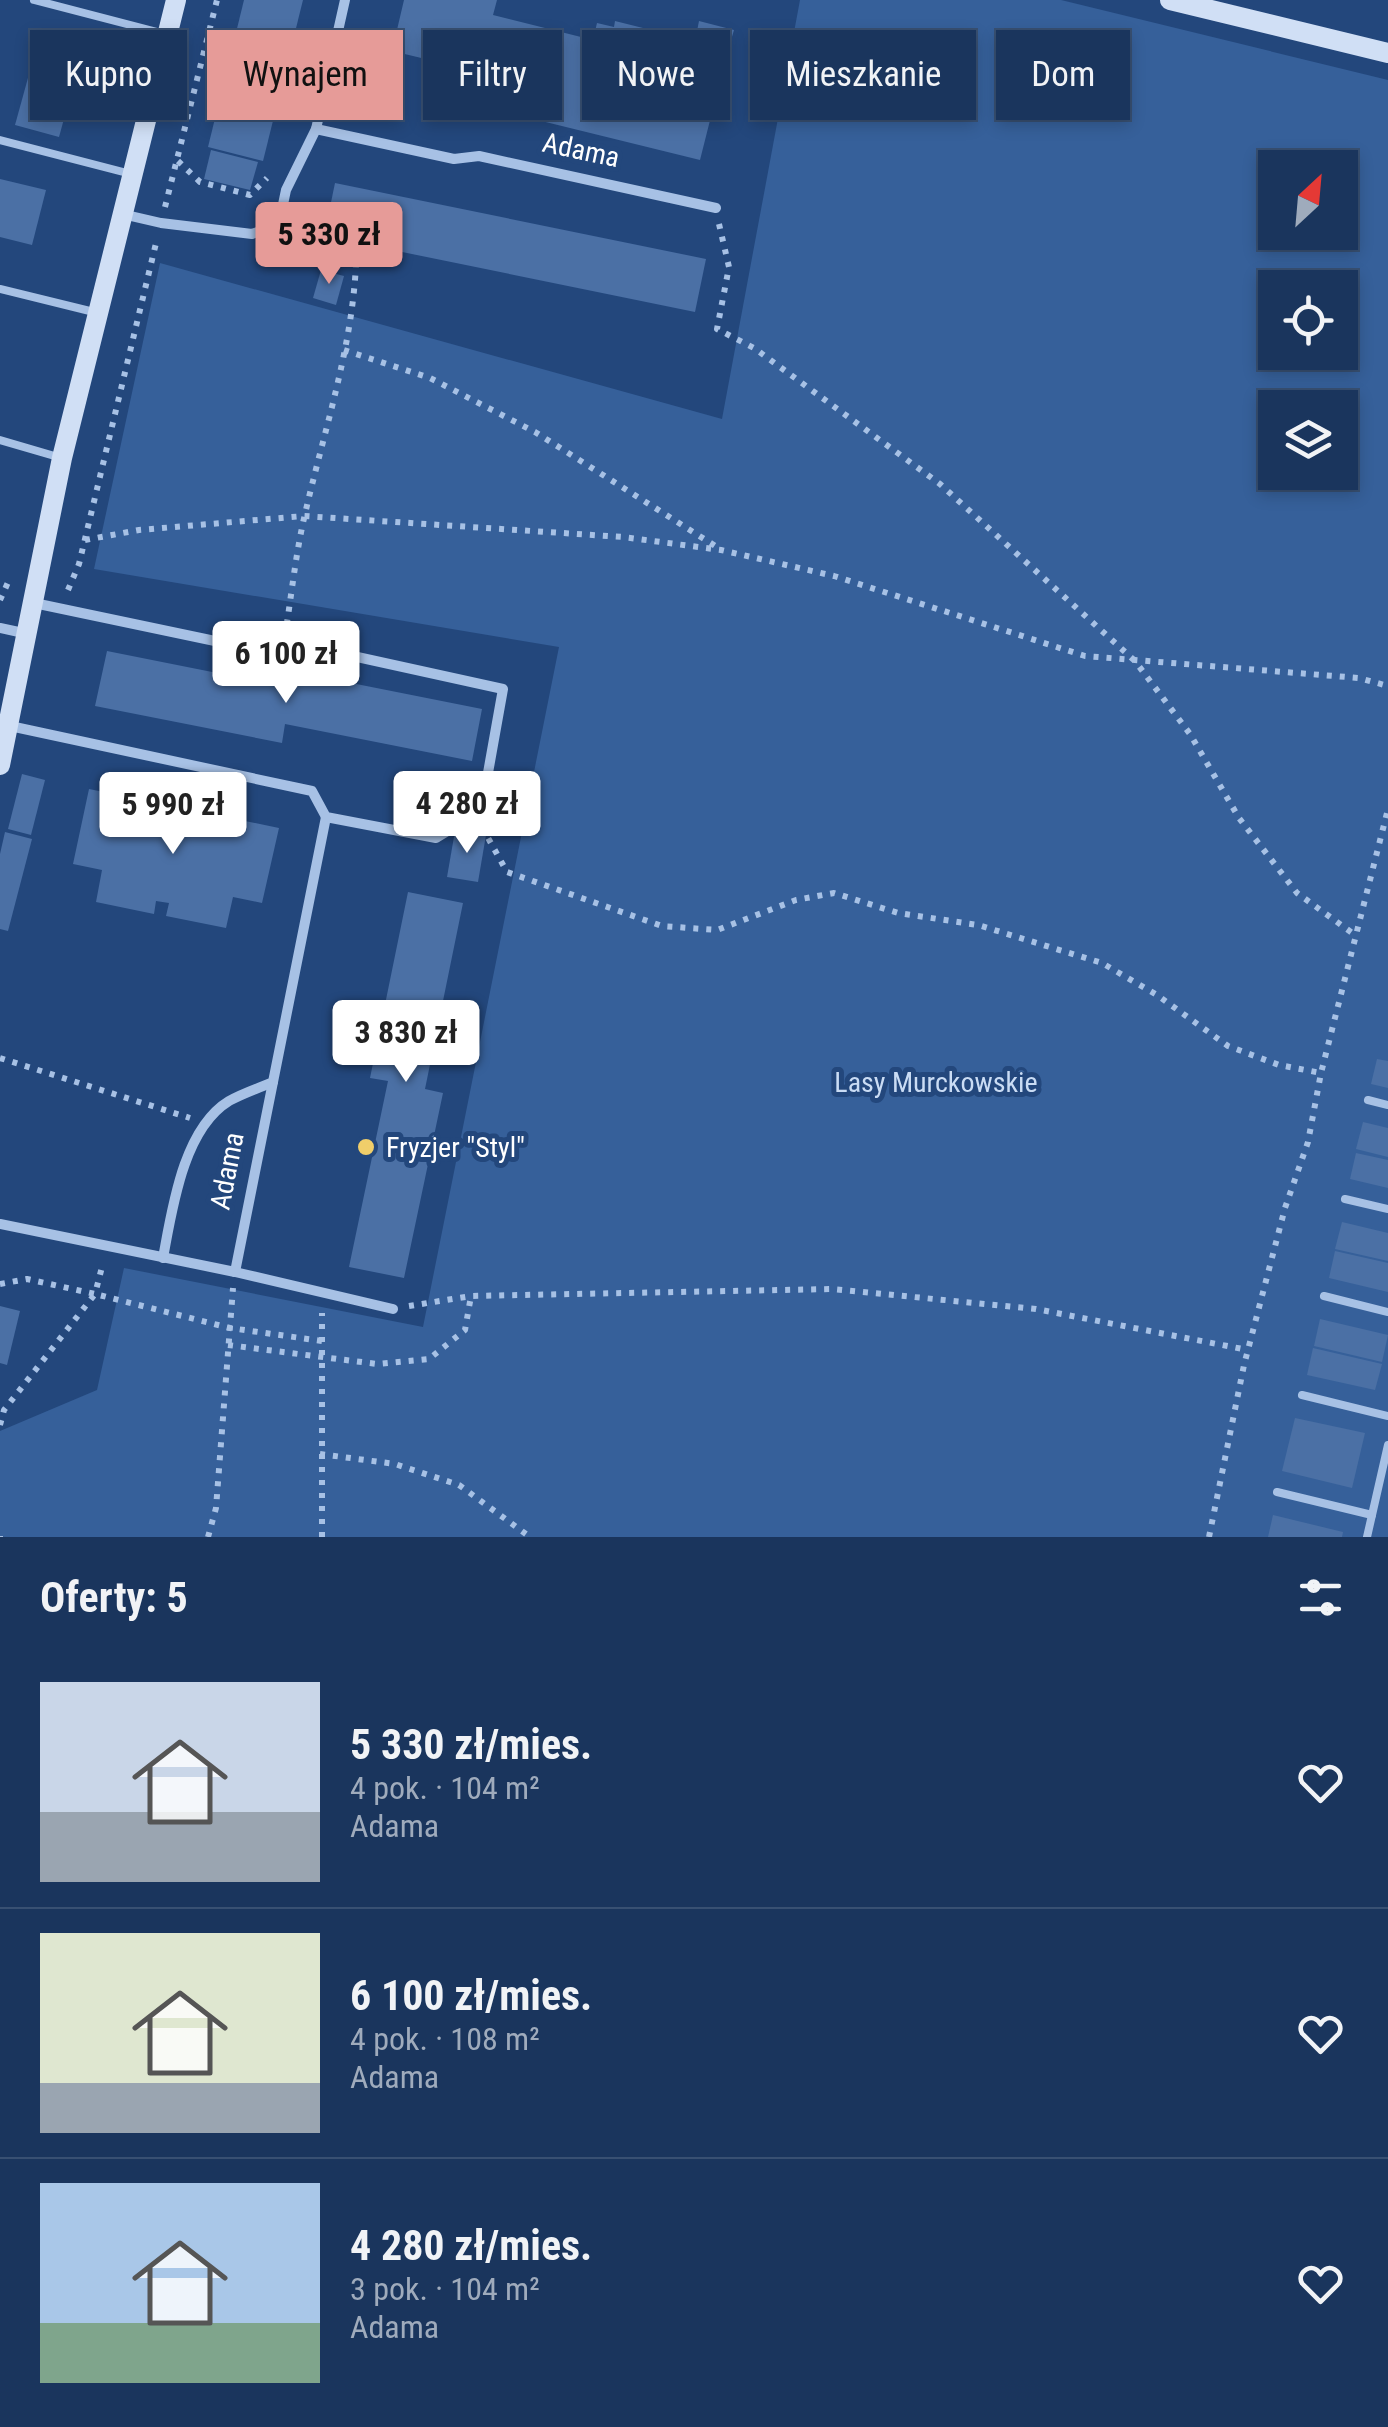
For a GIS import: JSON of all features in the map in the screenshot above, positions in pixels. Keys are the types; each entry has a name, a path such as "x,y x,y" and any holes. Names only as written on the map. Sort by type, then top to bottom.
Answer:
{"street":[{"path":"168,30 176,0"},
{"path":"121,214 252,234 268,228 281,214 286,190 316,129 345,0"},
{"path":"1170,0 1388,53"},
{"path":"0,765 62,458 145,120"},
{"name":"Adama","path":"316,129 454,159 479,156 716,208"},
{"path":"10,726 312,791 326,817 436,838 469,818 486,784 503,689 330,651 253,648 34,603"},
{"path":"0,628 28,634"},
{"name":"Adama","path":"235,1272 326,817"},
{"name":"Adama","path":"163,1258 177,1182 206,1123 228,1102 273,1082"},
{"path":"0,1224 393,1309"}],"lane":[{"path":"34,0 151,30"},
{"path":"0,140 131,174"},
{"path":"0,289 98,312"},
{"path":"0,440 62,458"},
{"path":"1368,1100 1388,1106"},
{"path":"1345,1199 1388,1210"},
{"path":"1324,1296 1388,1312"},
{"path":"1302,1395 1388,1416"},
{"path":"1367,1537 1388,1445"},
{"path":"1277,1492 1372,1515"}],"path":[{"path":"62,608 85,540 217,0"},
{"path":"177,160 200,182 250,195 273,171"},
{"path":"716,208 730,267 717,329 754,348 940,484 1135,661 1190,734 1239,818 1297,892 1355,935"},
{"path":"268,228 303,248 356,264 354,305 304,516 282,649"},
{"path":"344,350 430,378 535,432 721,550"},
{"path":"85,540 211,522 304,516 504,528 721,550 934,605 1085,656 1358,678 1388,686"},
{"path":"1209,1537 1248,1350 1308,1142 1321,1073 1388,809"},
{"path":"469,818 482,828 506,872 662,926 717,930 796,900 834,893 898,913 978,926 1102,963 1157,995 1228,1046 1279,1066 1321,1073"},
{"path":"0,1058 206,1123"},
{"path":"0,1425 2,1409 95,1294 107,1247"},
{"path":"208,1537 216,1508 235,1272"},
{"path":"0,1284 27,1279 230,1328 322,1341"},
{"path":"393,1309 471,1296 832,1288 1036,1309 1248,1350"},
{"path":"322,1537 323,1292"},
{"path":"228,1345 377,1364 428,1358 465,1330 471,1296"},
{"path":"320,1454 395,1464 459,1485 530,1537"}],"green space":[{"name":"Lasy Murckowskie","path":"800,0 1061,0 1388,80 1388,1537 0,1537 0,1431 97,1390 124,1268 423,1327 559,647 94,569 160,263 722,419 778,120 976,120 976,30 794,30"}],"building":[{"path":"244,0 303,0 296,30 237,30"},
{"path":"404,0 497,0 493,15 553,30 423,30 423,58 403,54 403,30 397,30"},
{"path":"615,21 651,30 595,30 597,23 614,27"},
{"path":"699,21 734,30 730,44 730,30 697,30"},
{"path":"562,32 582,37 582,120 710,120 700,160 537,120 562,120"},
{"path":"30,71 30,120 64,120 59,137 15,125"},
{"path":"215,120 273,120 263,161 208,147"},
{"path":"211,150 258,162 250,190 204,179"},
{"path":"0,179 46,190 32,245 0,237"},
{"path":"335,183 706,259 695,312 324,236"},
{"path":"321,270 344,276 336,305 313,298"},
{"path":"107,651 293,688 296,672 482,709 472,761 285,724 282,743 95,706"},
{"path":"22,774 45,780 31,835 8,829"},
{"path":"89,789 279,828 262,903 233,897 226,928 166,916 169,903 156,901 154,914 96,902 102,870 73,864"},
{"path":"455,831 486,835 478,882 447,877"},
{"path":"5,832 32,839 8,931 0,929 0,854"},
{"path":"408,892 463,903 425,1089 443,1093 404,1278 349,1267 388,1081 370,1078"},
{"path":"1377,1059 1388,1061 1388,1088 1371,1084"},
{"path":"1363,1122 1388,1128 1388,1157 1356,1149"},
{"path":"1356,1153 1388,1160 1388,1188 1350,1179"},
{"path":"1342,1222 1388,1233 1388,1261 1335,1249"},
{"path":"1335,1251 1388,1263 1388,1292 1329,1278"},
{"path":"0,1306 20,1311 7,1365 0,1363"},
{"path":"1320,1319 1388,1335 1382,1362 1314,1346"},
{"path":"1313,1348 1382,1364 1375,1390 1307,1375"},
{"path":"1295,1418 1365,1433 1352,1488 1282,1471"},
{"path":"1273,1515 1343,1532 1342,1537 1268,1537"}],"place":[{"name":"Fryzjer \"Styl\"","path":"366,1147"}]}
